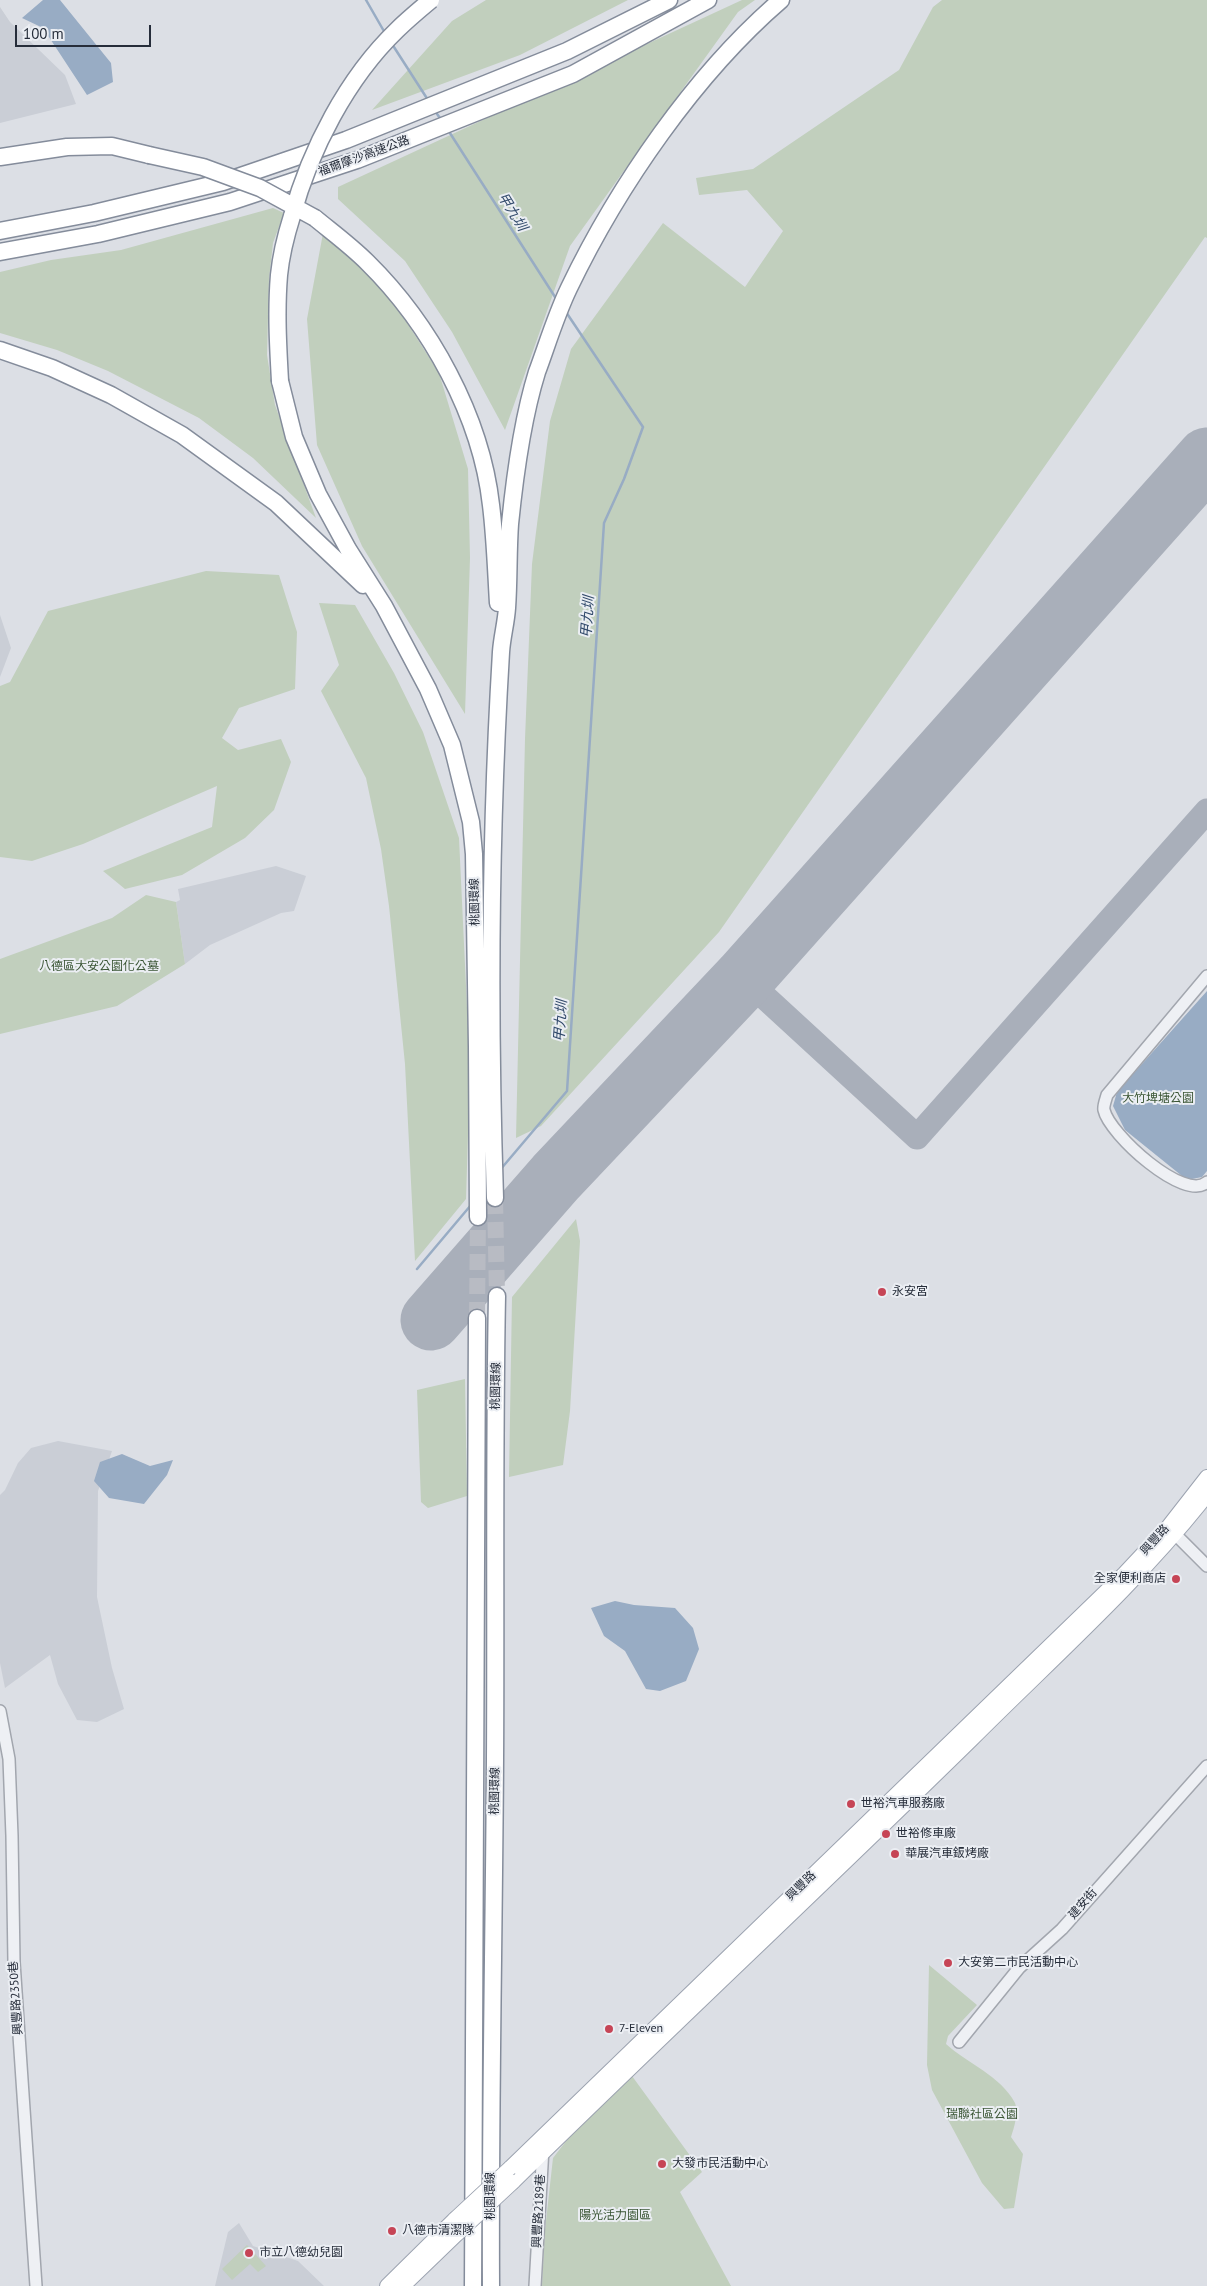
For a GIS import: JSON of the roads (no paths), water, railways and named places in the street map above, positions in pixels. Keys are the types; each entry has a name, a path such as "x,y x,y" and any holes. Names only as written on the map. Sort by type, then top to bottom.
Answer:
{"highway":[{"path":"384,606 348,549 318,494 294,438 280,381 276,324 279,273 284,245 297,198 320,137 358,75 395,31 431,0"},
{"name":"福爾摩沙高速公路","path":"0,231 94,213 223,182 346,140 567,51 669,0"},
{"name":"福爾摩沙高速公路","path":"0,252 98,234 230,202 357,160 573,74 708,0"},
{"path":"501,648 507,610 510,524 521,439 536,375 568,290 613,207 656,142 705,79 757,21 781,0"},
{"path":"0,157 67,147 112,146 203,167 252,185 315,218 368,262 416,319 442,358 464,404 480,453 491,503 501,648"},
{"path":"0,350 52,368 111,395 182,435 276,503 312,535 384,606"},
{"name":"桃園環線","path":"384,606 428,689 452,745 471,822 474,854 478,1203"},
{"name":"桃園環線","path":"495,1198 492,855 501,648"},
{"name":"桃園環線","path":"491,2286 490,2109 495,1759 494,1477 497,1296"},
{"name":"桃園環線","path":"472,2286 477,1318"}],"main road":[{"name":"興豐路","path":"387,2286 456,2226 513,2182 1115,1599 1172,1531 1207,1477"},
{"name":"興豐路","path":"403,2286 510,2168 1124,1574 1172,1531 1207,1495"}],"street":[{"path":"1207,976 1107,1095 1104,1110 1115,1130 1128,1145 1169,1177 1182,1185 1192,1187 1204,1185 1207,1182"},
{"path":"1172,1531 1207,1566"},
{"name":"興豐路2350巷","path":"0,1710 9,1759 14,1962 36,2286"},
{"name":"建安街","path":"959,2042 1019,1968 1062,1929 1207,1766"},
{"name":"興豐路2189巷","path":"535,2286 543,2136"}],"water":[{"path":"43,0 60,0 111,63 113,82 87,95 43,28 22,18"},
{"name":"大竹埤塘公園","path":"1207,991 1207,1171 1202,1177 1187,1180 1125,1130 1113,1106 1117,1092"},
{"path":"122,1454 150,1466 173,1460 167,1475 144,1504 109,1498 94,1481 100,1462"},
{"path":"615,1601 634,1605 675,1608 693,1628 699,1649 686,1681 660,1691 646,1689 625,1651 604,1636 591,1608"}],"waterway":[{"name":"甲九圳","path":"366,0 385,33"},
{"name":"甲九圳","path":"392,44 428,100"},
{"name":"甲九圳","path":"435,111 442,121"},
{"name":"甲九圳","path":"448,130 557,300"},
{"name":"甲九圳","path":"500,1170 567,1091 604,523 624,479 643,427 566,312"},
{"name":"甲九圳","path":"417,1269 471,1205"}],"tunnel":[{"path":"495,1198 497,1296"},
{"path":"477,1318 478,1217"}],"place":[{"name":"永安宮","path":"882,1292"},
{"name":"全家便利商店","path":"1176,1579"},
{"name":"世裕汽車服務廠","path":"851,1804"},
{"name":"世裕修車廠","path":"886,1834"},
{"name":"華展汽車鈑烤廠","path":"895,1854"},
{"name":"大安第二市民活動中心","path":"948,1963"},
{"name":"7-Eleven","path":"609,2029"},
{"name":"大發市民活動中心","path":"662,2164"},
{"name":"八德市清潔隊","path":"392,2231"},
{"name":"市立八德幼兒園","path":"249,2253"}],"park label":[{"name":"八德區大安公園化公墓","path":"99,967"},
{"name":"瑞聯社區公園","path":"982,2115"},
{"name":"陽光活力園區","path":"615,2216"}]}
